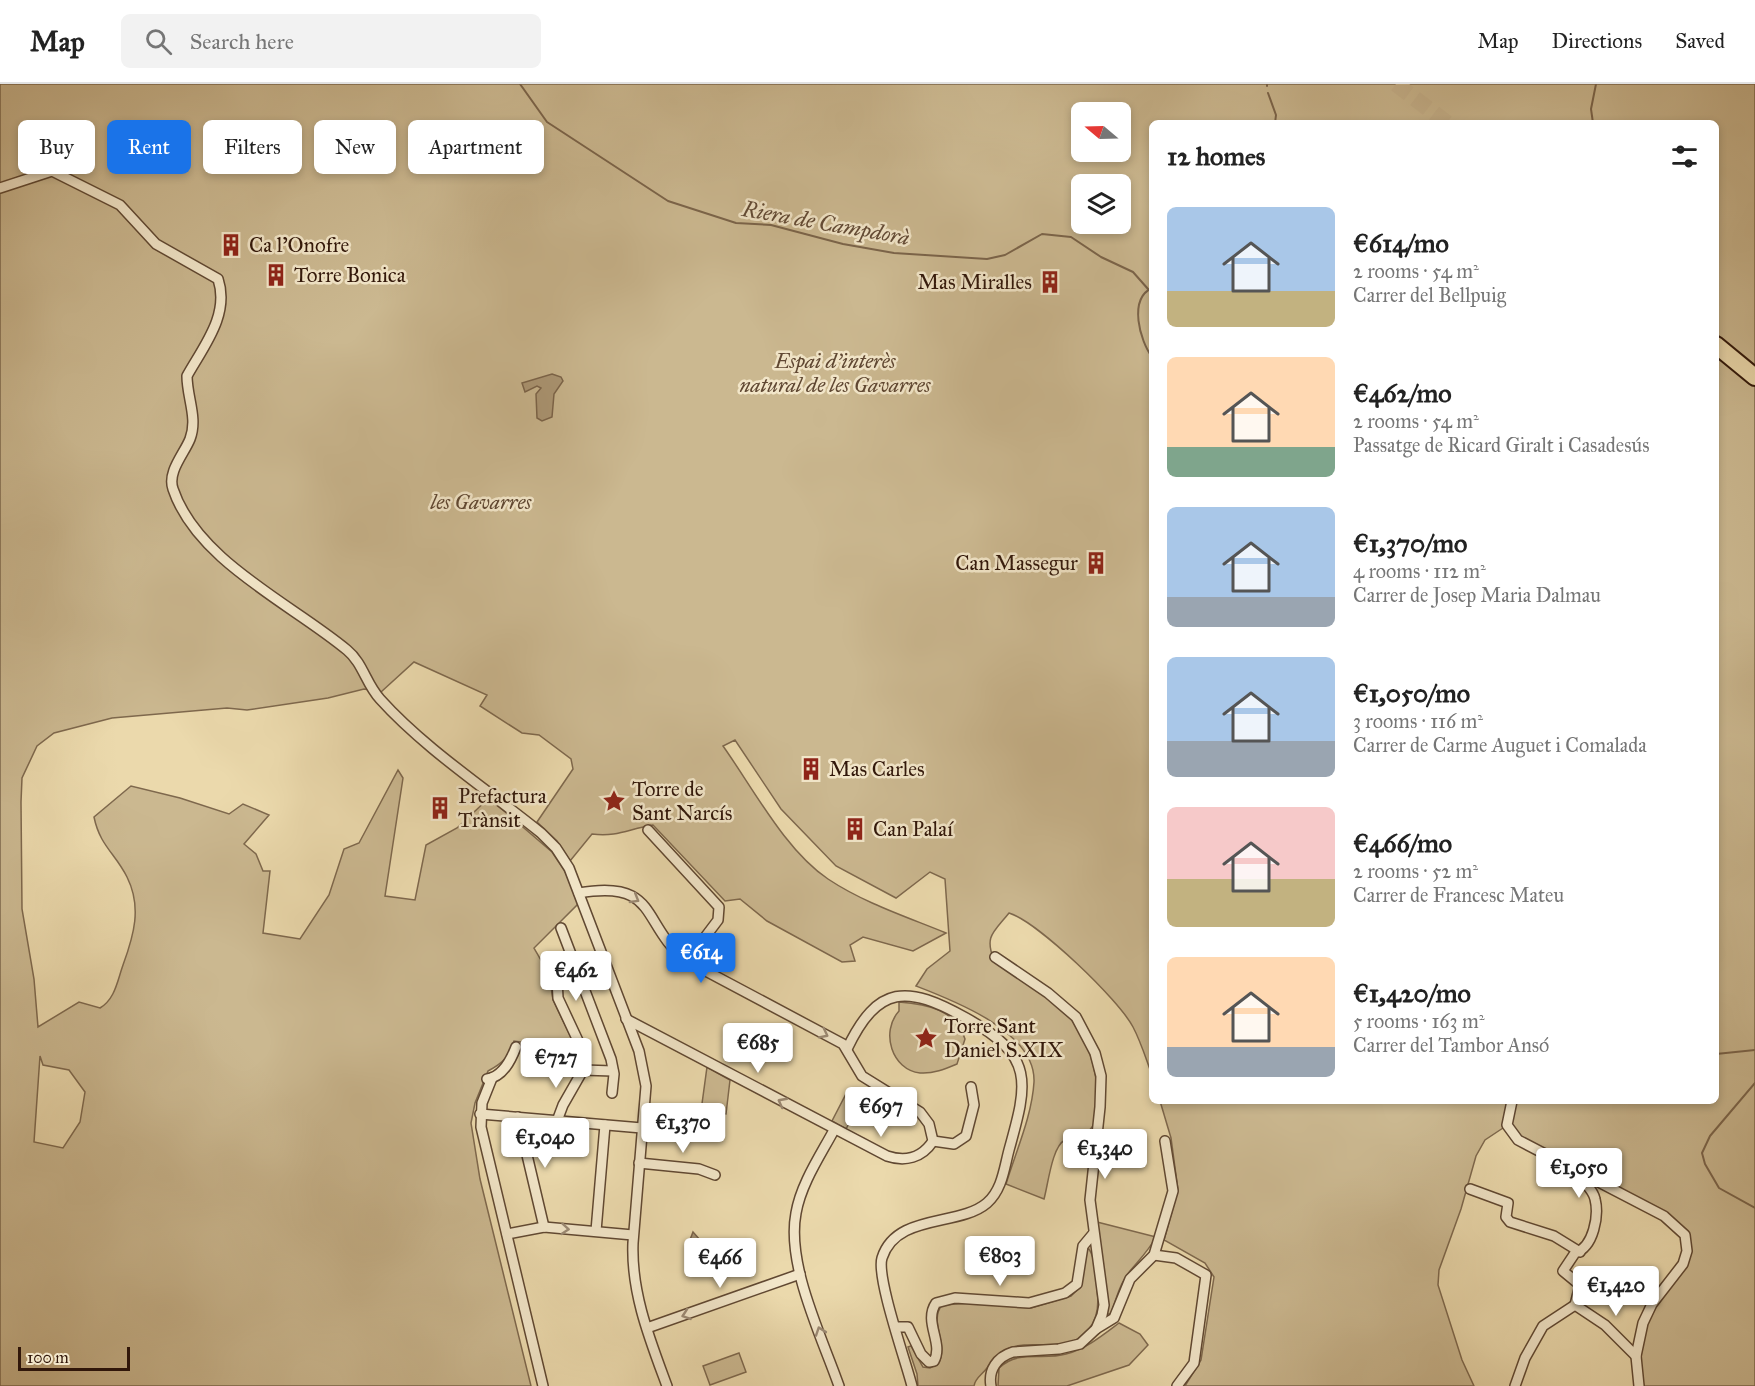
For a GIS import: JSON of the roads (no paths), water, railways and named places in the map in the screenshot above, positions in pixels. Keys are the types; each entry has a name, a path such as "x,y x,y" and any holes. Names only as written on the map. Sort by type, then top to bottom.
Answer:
{"highway":[{"path":"1719,347 1755,377"}],"street":[{"path":"0,188 52,171 120,205 156,244 218,279 222,290 215,325 209,342 187,376 194,425 174,470 172,486 189,525 270,596 348,651 359,663 378,697 411,729 541,832 562,856 579,893 639,1051 645,1080 633,1234 635,1287 667,1386"},
{"path":"648,830 719,907 718,920 687,961"},
{"path":"579,893 615,891 641,901 651,912 667,941 687,961 838,1041 847,1049 862,1076 920,1112 929,1124 933,1141"},
{"path":"561,928 611,1059 612,1093"},
{"path":"995,957 1048,993 1076,1017 1098,1060 1101,1097 1090,1189 1093,1234 1104,1305 1096,1329"},
{"path":"556,979 558,998 580,1045 583,1070 563,1105 558,1121"},
{"path":"847,1049 862,1022 878,1003 891,997 912,997 948,1008 996,1035 1017,1061 1022,1079 1024,1095 1018,1119 1001,1184 992,1197 978,1208 911,1228 896,1238 883,1256 883,1277 912,1386"},
{"path":"626,1019 887,1156 900,1159 915,1157 933,1141"},
{"path":"516,1047 504,1069 489,1078 480,1114 481,1127 543,1386"},
{"path":"583,1070 613,1071"},
{"path":"933,1141 954,1144 966,1136 974,1105 971,1086"},
{"path":"1511,1104 1508,1119 1509,1131 1518,1140 1664,1216 1681,1230 1687,1243 1683,1264 1648,1311 1636,1356 1639,1386"},
{"path":"480,1114 642,1128"},
{"path":"518,1117 544,1227"},
{"path":"596,1231 605,1125"},
{"path":"834,1130 808,1179 796,1211 794,1238 800,1275 839,1386"},
{"path":"991,1386 993,1367 1004,1356 1013,1352 1070,1348 1114,1318 1130,1279 1154,1255 1173,1191 1165,1141"},
{"path":"1515,1386 1525,1358 1543,1326 1575,1305 1580,1285 1563,1271 1575,1253 1580,1252 1594,1227 1594,1197 1578,1176 1561,1166 1554,1158"},
{"path":"639,1163 699,1169 715,1175"},
{"path":"1470,1190 1508,1203 1506,1217 1510,1222 1554,1236 1580,1252"},
{"path":"507,1234 544,1227 633,1234"},
{"path":"896,1327 908,1327 924,1358 929,1362 934,1361 937,1353 930,1318 936,1303 955,1298 1029,1303 1069,1291 1077,1284 1083,1246 1093,1234"},
{"path":"1154,1255 1161,1254 1176,1258 1206,1275 1194,1363 1177,1386"},
{"path":"647,1328 800,1275"},
{"path":"1575,1305 1605,1325 1636,1356"}],"waterway":[{"name":"Riera de Campdorà","path":"520,84 547,122 668,201 736,223 771,225 843,244 894,253 987,259 1005,255 1042,234 1071,237 1101,257 1133,272 1148,289"},
{"path":"1593,120 1591,109 1596,84"},
{"path":"1268,93 1276,115 1275,120"},
{"path":"1149,290 1140,301 1138,310 1140,331 1149,352"},
{"path":"1719,1054 1755,1050"},
{"path":"1755,1083 1710,1136 1702,1153 1705,1164 1719,1188 1755,1208"}],"tunnel":[{"path":"1396,84 1443,120"}],"place":[{"name":"Ca l'Onofre","path":"231,245"},
{"name":"Torre Bonica","path":"276,275"},
{"name":"Mas Miralles","path":"1050,282"},
{"name":"Can Massegur","path":"1096,563"},
{"name":"Mas Carles","path":"811,769"},
{"name":"Torre de Sant Narcís","path":"614,801"},
{"name":"Prefactura Trànsit","path":"440,808"},
{"name":"Can Palaí","path":"855,829"},
{"name":"Torre Sant Daniel S.XIX","path":"926,1038"}],"park label":[{"name":"Espai d'interès natural de les Gavarres","path":"835,373"},
{"name":"les Gavarres","path":"481,502"}]}
